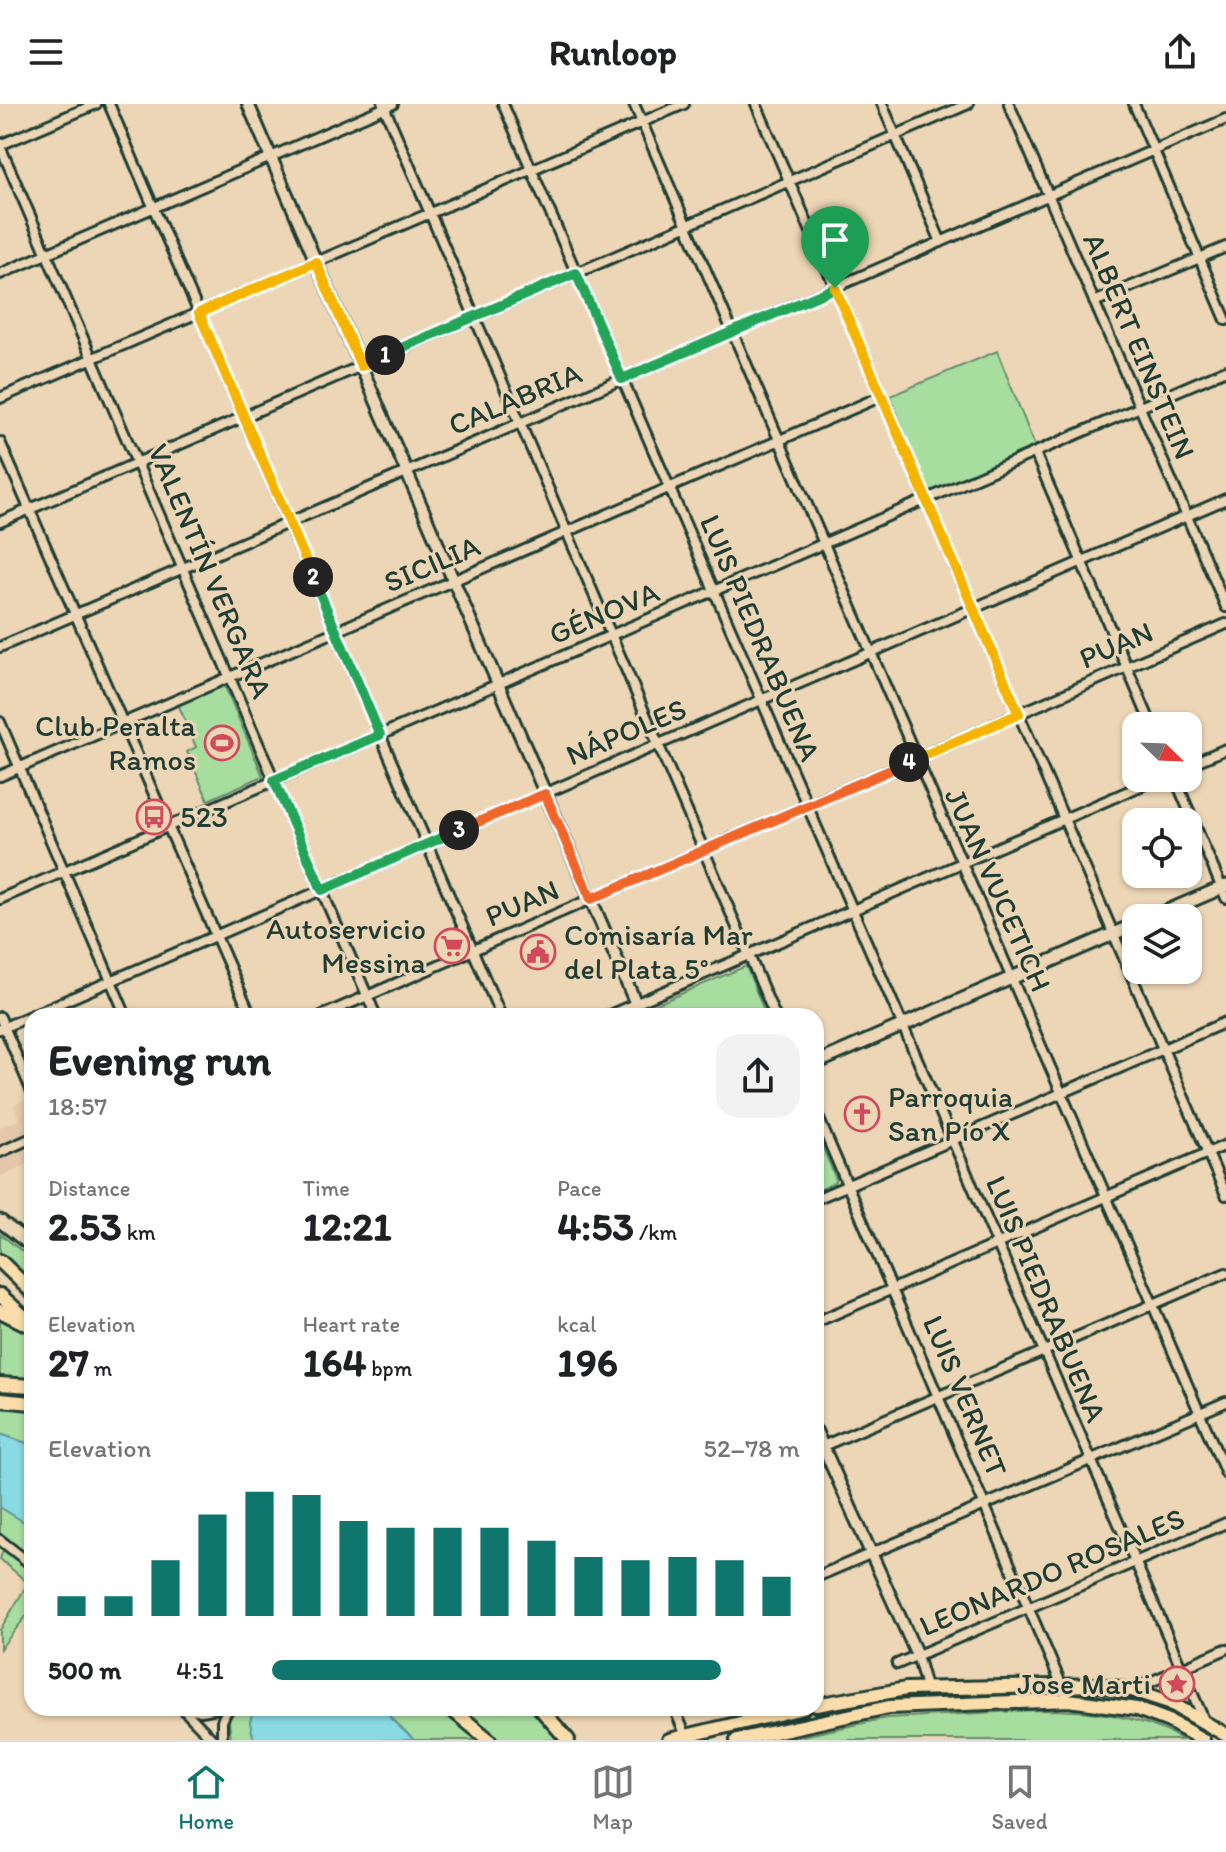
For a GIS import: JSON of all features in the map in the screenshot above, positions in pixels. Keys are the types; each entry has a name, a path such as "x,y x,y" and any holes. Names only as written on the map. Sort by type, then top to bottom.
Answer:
{"main road":[{"path":"1189,904 1225,891"},
{"path":"824,1059 1122,930"},
{"path":"0,1221 24,1240"},
{"path":"0,1261 24,1284"},
{"path":"0,1295 24,1318"},
{"path":"0,1311 24,1322"},
{"path":"0,1384 24,1386"},
{"path":"0,1400 24,1402"},
{"path":"824,1703 884,1691 926,1687 1062,1683 1132,1690 1204,1720 1226,1735"},
{"path":"737,1740 879,1709 1068,1700 1137,1709 1169,1721 1203,1740"},
{"path":"460,1716 489,1740"},
{"path":"547,1716 568,1740"},
{"path":"669,1740 767,1716"}],"street":[{"path":"0,146 96,104"},
{"path":"109,104 498,1008"},
{"path":"248,104 636,1004"},
{"name":"LUIS PIEDRABUENA","path":"503,104 1204,1720"},
{"name":"JUAN VUCETICH","path":"634,104 1226,1474"},
{"path":"0,398 684,104"},
{"path":"756,104 1116,933 1226,1195"},
{"path":"882,104 941,242"},
{"path":"0,522 968,104"},
{"name":"ALBERT EINSTEIN","path":"1009,104 1226,607"},
{"path":"1134,104 1226,320"},
{"path":"0,274 387,105 519,424 771,1008"},
{"name":"CALABRIA","path":"0,647 1226,119"},
{"name":"VALENTÍN VERGARA","path":"0,146 372,1008"},
{"path":"1094,302 1226,247"},
{"name":"GÉNOVA","path":"0,899 1226,370"},
{"name":"SICILIA","path":"0,776 882,396"},
{"path":"0,442 247,1008"},
{"path":"1035,453 1146,712"},
{"name":"NÁPOLES","path":"47,1008 1226,499"},
{"name":"PUAN","path":"339,1008 1226,624"},
{"path":"0,722 123,1008"},
{"path":"1202,759 1226,749"},
{"path":"626,1008 1127,792"},
{"path":"1181,792 1225,891"},
{"path":"0,1017 24,1075"},
{"name":"NÁPOLES","path":"2,1028 24,1018"},
{"path":"824,1196 1226,1022"},
{"name":"LUIS VERNET","path":"824,1130 1031,1607 1068,1700"},
{"path":"0,1152 24,1142"},
{"path":"824,1319 1226,1145"},
{"path":"824,1446 1226,1273"},
{"path":"824,1574 1226,1402"},
{"path":"824,1458 917,1655 926,1687"},
{"name":"LEONARDO ROSALES","path":"897,1664 1226,1523"},
{"path":"0,1540 24,1559"},
{"path":"1132,1690 1226,1649"},
{"path":"190,1716 213,1740"},
{"path":"222,1740 221,1728 225,1716"},
{"path":"677,1716 686,1736"}],"shaded area":[{"path":"24,1100 24,1166 0,1176 0,1127 19,1119 13,1105"}],"green space":[{"path":"997,351 1036,449 929,492 890,396"},
{"name":"Club Peralta Ramos","path":"224,684 263,776 208,800 187,752 196,747 178,704"},
{"path":"746,966 763,1008 648,1008"},
{"path":"824,1150 836,1179 824,1188"},
{"path":"0,1234 24,1253 24,1276 0,1253"},
{"path":"0,1314 24,1330 24,1381 0,1380"},
{"path":"0,1404 24,1406 24,1442 0,1434"},
{"path":"0,1507 24,1522 24,1554 0,1535"},
{"path":"3,1550 24,1564 24,1580 0,1559"},
{"path":"24,1590 24,1619 0,1649 0,1630"},
{"path":"1037,1710 1112,1715 1149,1724 1184,1740 784,1740 887,1718"},
{"path":"232,1716 252,1716 254,1740 231,1740 229,1720"},
{"path":"451,1716 479,1740 414,1740 391,1718"},
{"path":"468,1716 538,1716 557,1740 499,1740"}],"water":[{"path":"0,1434 24,1442 24,1522 0,1507"},
{"path":"252,1716 389,1716 414,1740 254,1740"}],"place":[{"name":"Club Peralta Ramos","path":"222,743"},
{"name":"523","path":"154,817"},
{"name":"Autoservicio Messina","path":"452,946"},
{"name":"Comisaría Mar del Plata 5°","path":"538,952"},
{"name":"Parroquia San Pío X","path":"862,1114"},
{"name":"Jose Marti","path":"1177,1684"}],"route":[{"path":"316,262 361,366 576,273 622,379 835,288 1019,714 591,899 545,794 322,890 274,780 380,735 199,313 316,262"}]}
